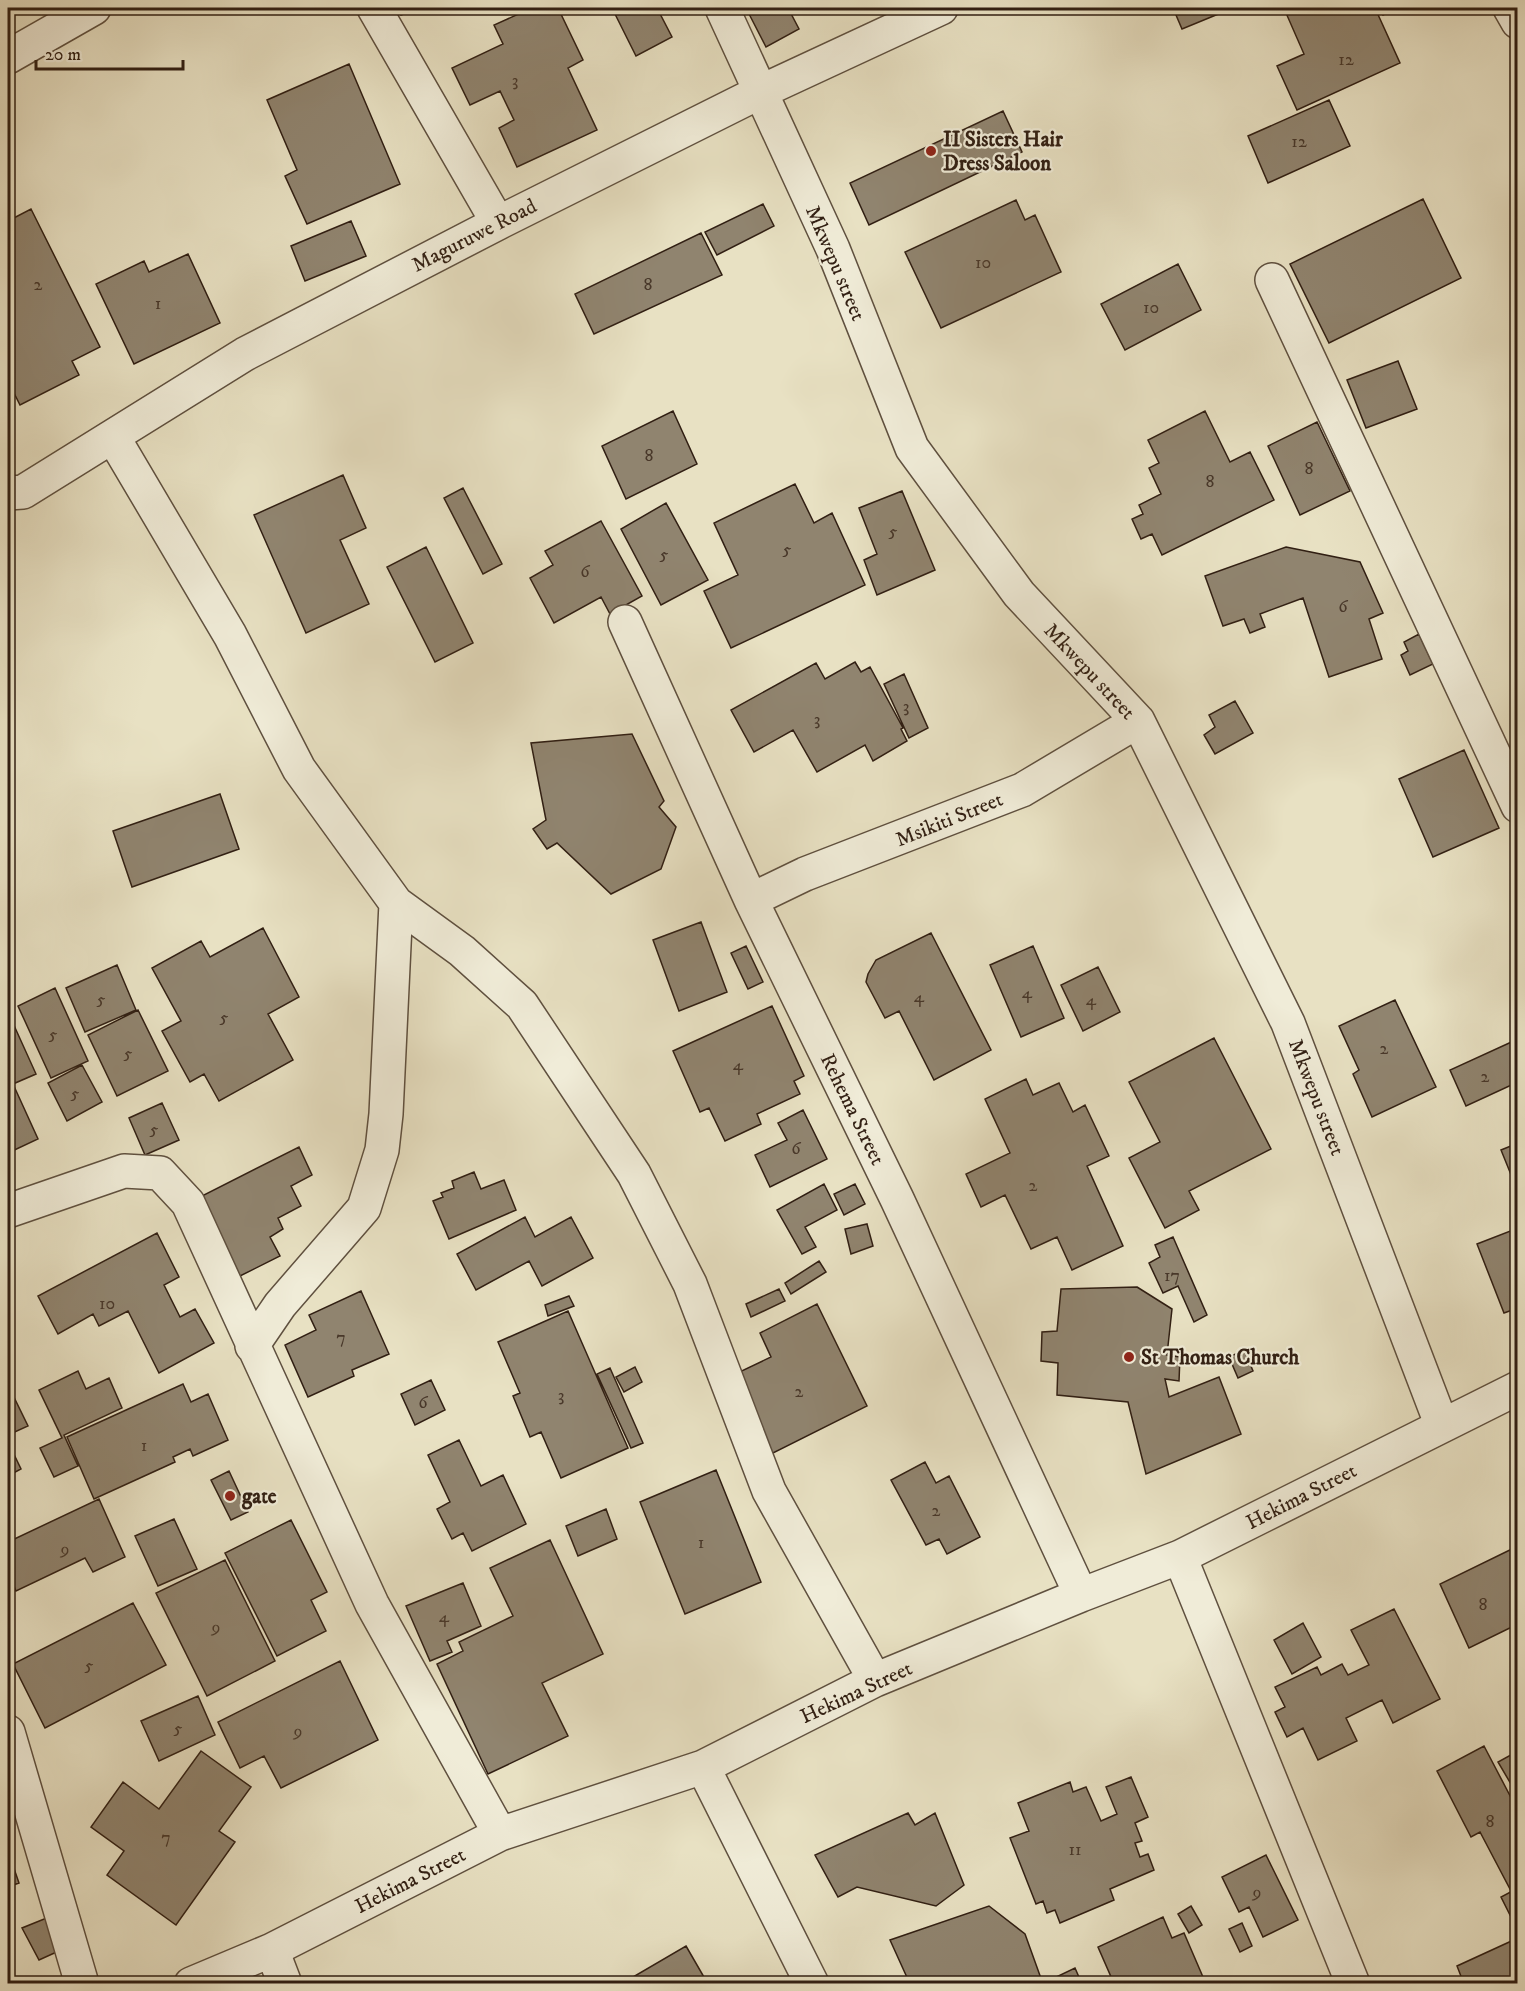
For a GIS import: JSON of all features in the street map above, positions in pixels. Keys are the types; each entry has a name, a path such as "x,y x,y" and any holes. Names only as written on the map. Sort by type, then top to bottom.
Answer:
{"street":[{"path":"8,57 94,8"},
{"path":"374,8 498,222"},
{"name":"Mkwepu street","path":"722,8 833,249 912,448 1019,594 1138,721 1288,1023 1442,1426"},
{"name":"Maguruwe Road","path":"15,493 113,437 245,354 498,222 760,92 941,8"},
{"path":"1510,8 1518,22"},
{"path":"1272,280 1518,806"},
{"path":"113,437 230,635 299,770 396,903 462,951 522,1005 634,1174 690,1284 769,1491 875,1680"},
{"name":"Rehema Street","path":"625,622 751,900 897,1198 1081,1595"},
{"name":"Msikiti Street","path":"751,900 805,874 1022,790 1138,721"},
{"path":"252,1346 280,1305 364,1208 382,1150 386,1114 396,903"},
{"path":"8,1211 124,1171 160,1173 188,1203 372,1604 500,1834"},
{"name":"Hekima Street","path":"191,1983 272,1950 500,1834 702,1767 875,1680 1180,1557 1518,1388"},
{"path":"1180,1557 1353,1983"},
{"path":"8,1732 82,1983"},
{"path":"702,1767 812,1983"},
{"path":"272,1950 285,1983"}],"building":[{"path":"397,8 419,8 401,15"},
{"path":"532,8 558,8 583,60 568,68 597,130 517,167 499,128 514,120 500,91 470,105 452,68 503,44 494,25"},
{"path":"612,8 657,8 672,37 636,56"},
{"path":"788,8 799,29 766,47 747,10"},
{"path":"1173,8 1233,8 1182,29"},
{"path":"1293,8 1375,8 1400,63 1297,110 1277,66 1304,54 1286,13"},
{"path":"1380,8 1399,8 1383,15"},
{"path":"349,64 400,184 307,224 285,176 297,170 267,100"},
{"path":"1329,100 1350,146 1268,183 1248,136"},
{"path":"1003,111 1022,152 869,225 850,183"},
{"path":"1423,199 1461,278 1329,343 1290,264"},
{"path":"1016,200 1025,220 1035,215 1061,272 941,328 905,252"},
{"path":"763,204 774,226 717,255 705,232"},
{"path":"31,209 100,347 72,361 79,375 20,405 8,381 8,221"},
{"path":"351,221 366,256 305,281 291,246"},
{"path":"701,233 722,275 594,334 575,294"},
{"path":"188,254 220,323 134,364 96,284 144,261 149,272"},
{"path":"1178,264 1201,310 1125,350 1101,304"},
{"path":"1398,361 1417,409 1366,428 1347,380"},
{"path":"673,411 697,464 626,499 602,446"},
{"path":"1205,411 1230,462 1250,452 1274,500 1162,555 1152,534 1141,539 1132,519 1143,514 1139,505 1161,494 1149,468 1159,463 1148,440"},
{"path":"1317,422 1350,491 1300,515 1268,446"},
{"path":"343,475 366,528 340,540 369,604 306,633 254,515"},
{"path":"795,484 814,523 832,513 865,585 731,648 704,591 738,575 714,523"},
{"path":"463,488 502,564 483,574 444,498"},
{"path":"902,491 935,570 877,595 864,560 877,554 859,508"},
{"path":"666,503 708,580 661,605 621,529"},
{"path":"601,521 642,596 610,614 601,597 554,623 530,578 553,565 545,551"},
{"path":"426,547 473,643 435,662 387,567"},
{"path":"1286,547 1360,562 1383,613 1369,619 1382,659 1329,677 1303,598 1260,614 1265,627 1250,633 1244,619 1223,626 1205,576"},
{"path":"1419,634 1433,664 1410,675 1401,655 1408,651 1404,642"},
{"path":"855,662 861,672 870,667 903,728 901,729 907,741 873,761 865,745 817,772 793,730 754,752 731,710 816,663 825,679"},
{"path":"904,674 928,728 909,738 884,684"},
{"path":"1235,701 1253,733 1215,754 1204,735 1215,727 1209,715"},
{"path":"632,734 664,801 659,807 676,827 661,869 611,894 557,843 547,849 533,829 546,820 531,743"},
{"path":"1464,750 1499,828 1433,857 1399,779"},
{"path":"220,794 239,849 132,887 113,831"},
{"path":"701,922 727,992 679,1011 653,940"},
{"path":"263,928 299,997 268,1014 293,1060 219,1101 204,1074 190,1082 162,1031 181,1021 152,968 201,941 210,957"},
{"path":"931,933 991,1050 934,1080 899,1011 885,1018 866,982 876,960"},
{"path":"746,946 763,982 748,989 731,953"},
{"path":"1033,946 1064,1018 1021,1037 990,965"},
{"path":"117,965 136,1010 85,1032 66,988"},
{"path":"1098,967 1120,1012 1083,1031 1061,985"},
{"path":"55,988 88,1061 51,1078 18,1006"},
{"path":"1395,1000 1436,1087 1372,1117 1353,1074 1359,1070 1339,1026"},
{"path":"772,1006 804,1076 794,1081 800,1094 757,1114 761,1124 725,1141 709,1108 700,1112 673,1051"},
{"path":"138,1010 168,1071 117,1096 88,1035"},
{"path":"12,1021 36,1074 13,1084 38,1139 8,1153 8,1023"},
{"path":"1214,1038 1271,1149 1189,1191 1199,1210 1165,1228 1129,1158 1160,1142 1129,1082"},
{"path":"1518,1039 1518,1082 1466,1106 1450,1070"},
{"path":"82,1065 102,1102 67,1121 48,1083"},
{"path":"1026,1079 1033,1095 1059,1083 1073,1112 1085,1105 1109,1156 1087,1166 1123,1246 1072,1270 1057,1237 1031,1249 1005,1195 981,1207 966,1174 1010,1153 985,1099"},
{"path":"162,1103 179,1140 145,1155 129,1118"},
{"path":"803,1110 827,1159 770,1187 755,1155 787,1140 778,1123"},
{"path":"1518,1143 1518,1192 1501,1150"},
{"path":"299,1147 312,1175 291,1186 301,1206 278,1218 283,1229 270,1237 280,1256 234,1279 194,1200"},
{"path":"474,1172 481,1189 504,1180 516,1210 449,1239 433,1201 443,1197 441,1193 454,1188 452,1181"},
{"path":"824,1184 837,1210 805,1227 816,1247 802,1254 777,1210"},
{"path":"855,1184 865,1204 844,1215 834,1194"},
{"path":"525,1217 535,1237 571,1217 593,1258 542,1286 529,1261 476,1290 457,1254"},
{"path":"867,1224 873,1246 851,1254 845,1229"},
{"path":"1518,1228 1518,1308 1504,1313 1477,1244"},
{"path":"157,1233 179,1277 164,1285 180,1317 195,1309 214,1343 159,1373 128,1311 99,1326 93,1314 58,1334 38,1296"},
{"path":"1173,1237 1207,1315 1194,1322 1178,1286 1163,1293 1149,1263 1160,1257 1155,1245"},
{"path":"819,1261 826,1272 791,1294 785,1283"},
{"path":"1137,1287 1172,1309 1167,1355 1180,1357 1179,1381 1165,1379 1169,1397 1219,1377 1241,1434 1146,1474 1128,1402 1057,1395 1058,1363 1041,1361 1042,1332 1057,1331 1061,1289"},
{"path":"779,1289 785,1301 751,1317 746,1304"},
{"path":"361,1291 389,1354 352,1370 354,1376 308,1397 285,1345 316,1330 309,1315"},
{"path":"569,1296 574,1306 548,1316 545,1305"},
{"path":"817,1304 867,1406 769,1455 731,1376 771,1357 760,1333"},
{"path":"568,1311 628,1448 561,1478 541,1432 530,1437 513,1396 520,1393 498,1342"},
{"path":"1244,1350 1253,1371 1238,1378 1229,1357"},
{"path":"635,1367 642,1382 624,1392 616,1377"},
{"path":"610,1368 643,1443 631,1448 597,1374"},
{"path":"78,1371 86,1389 109,1378 122,1408 64,1435 78,1466 54,1477 40,1448 62,1438 39,1390"},
{"path":"431,1380 445,1410 415,1425 401,1394"},
{"path":"183,1384 191,1402 208,1394 228,1440 193,1456 190,1449 173,1457 175,1462 94,1499 67,1437"},
{"path":"8,1388 28,1426 8,1435"},
{"path":"459,1440 481,1486 503,1475 526,1524 472,1551 463,1533 452,1539 437,1509 450,1502 428,1455"},
{"path":"8,1442 21,1469 8,1476"},
{"path":"925,1462 936,1483 949,1476 980,1537 947,1554 939,1539 926,1545 891,1480"},
{"path":"716,1470 761,1582 685,1614 640,1502"},
{"name":"gate","path":"229,1471 248,1512 231,1520 211,1480"},
{"path":"99,1499 125,1557 93,1572 85,1558 16,1591 8,1572 8,1542"},
{"path":"606,1509 617,1539 578,1556 566,1526"},
{"path":"174,1519 197,1569 158,1586 135,1536"},
{"path":"291,1520 327,1592 311,1600 326,1631 277,1656 225,1553"},
{"path":"550,1540 603,1654 542,1683 568,1736 488,1774 437,1664 463,1651 459,1642 513,1616 490,1568"},
{"path":"1518,1546 1518,1624 1469,1648 1440,1584"},
{"path":"225,1560 275,1661 207,1696 156,1593"},
{"path":"463,1583 481,1626 447,1641 452,1652 430,1661 406,1606"},
{"path":"133,1603 166,1665 45,1728 13,1664"},
{"path":"1394,1609 1440,1699 1393,1723 1382,1700 1346,1718 1357,1741 1318,1760 1303,1728 1287,1737 1275,1712 1285,1707 1275,1687 1317,1667 1321,1675 1342,1664 1348,1675 1369,1665 1351,1630"},
{"path":"1303,1623 1321,1657 1292,1674 1274,1640"},
{"path":"340,1661 378,1740 281,1788 264,1756 240,1768 218,1722"},
{"path":"198,1696 215,1735 159,1761 141,1721"},
{"path":"1484,1746 1518,1811 1518,1885 1510,1889 1480,1832 1471,1837 1437,1771"},
{"path":"201,1751 251,1787 219,1831 235,1842 176,1925 107,1875 124,1851 91,1827 123,1782 159,1809"},
{"path":"1518,1751 1518,1796 1498,1762"},
{"path":"1131,1777 1148,1817 1135,1823 1142,1841 1135,1843 1140,1857 1148,1854 1154,1870 1110,1889 1114,1900 1060,1923 1055,1910 1047,1913 1043,1901 1036,1904 1010,1838 1029,1831 1018,1803 1070,1782 1073,1792 1086,1787 1101,1821 1117,1814 1106,1787"},
{"path":"908,1813 915,1825 935,1813 964,1885 936,1906 857,1887 838,1897 815,1855"},
{"path":"8,1851 19,1883 8,1887"},
{"path":"1266,1855 1298,1920 1263,1937 1249,1907 1239,1912 1222,1877"},
{"path":"1518,1888 1518,1927 1516,1927 1501,1897"},
{"path":"989,1906 1025,1934 1043,1984 910,1984 890,1940"},
{"path":"1191,1906 1202,1925 1189,1933 1178,1914"},
{"path":"54,1915 61,1950 39,1960 22,1928"},
{"path":"1163,1917 1172,1938 1184,1933 1206,1984 1118,1984 1115,1978 1112,1979 1098,1947"},
{"path":"1242,1923 1252,1946 1240,1952 1229,1929"},
{"path":"1518,1938 1518,1984 1464,1984 1457,1966"},
{"path":"686,1946 708,1984 621,1984"},
{"path":"1075,1968 1082,1984 1057,1984 1054,1978"}],"place":[{"name":"II Sisters Hair Dress Saloon","path":"931,151"},
{"name":"St Thomas Church","path":"1129,1357"},
{"name":"gate","path":"230,1496"}]}
